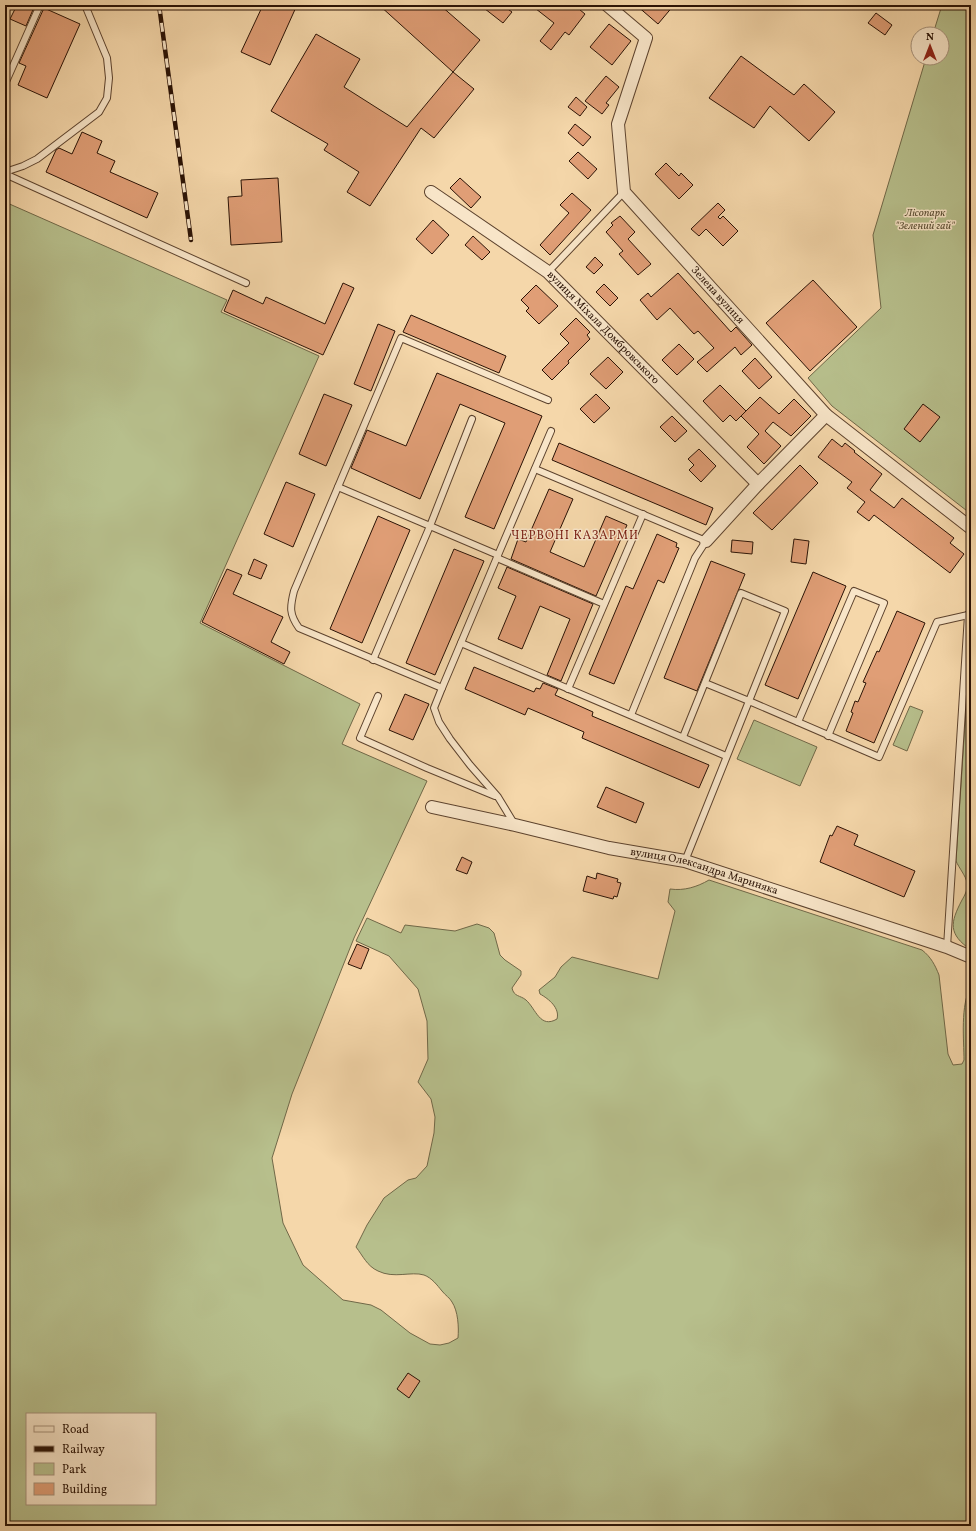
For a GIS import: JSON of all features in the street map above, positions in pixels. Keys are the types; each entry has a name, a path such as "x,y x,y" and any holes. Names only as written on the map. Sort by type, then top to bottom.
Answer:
{"street":[{"path":"609,6 646,38 618,124 624,192"},
{"name":"вулиця Міхала Домбровського","path":"432,192 548,272 758,484"},
{"name":"Зелена вулиця","path":"624,192 826,415 971,528"},
{"path":"706,541 758,484 826,415"},
{"name":"вулиця Олександра Мариняка","path":"432,807 609,848 685,861 947,946 971,957"}],"lane":[{"path":"5,84 40,5"},
{"path":"5,173 37,159 98,112 108,98 109,78 107,58 85,5"},
{"path":"5,173 246,282"},
{"path":"548,272 624,192"},
{"path":"442,688 299,628 291,616 294,591 401,338 548,400"},
{"path":"373,660 430,526 472,418"},
{"path":"515,825 498,797 450,739 439,722 434,708 551,431"},
{"path":"535,469 706,541 695,558 631,715"},
{"path":"338,487 430,526 604,604"},
{"path":"568,689 642,514"},
{"path":"798,722 854,591 884,603 828,736"},
{"path":"683,737 741,593 785,611 685,861"},
{"path":"705,683 879,758 937,622 969,613 947,946"},
{"path":"461,644 726,756"},
{"path":"378,696 360,738 427,768 498,797"}],"green space":[{"name":"Лісопарк \"Зелений гай\"","path":"942,5 971,5 971,514 832,406 808,378 881,308 873,235 924,66 950,66 950,26 935,26"},
{"path":"5,202 227,300 221,312 319,356 200,623 360,704 342,744 427,781 354,938 292,1094 272,1158 283,1223 303,1265 343,1300 371,1305 381,1310 410,1333 430,1344 440,1345 449,1343 458,1338 458,1319 456,1310 450,1299 432,1280 427,1276 419,1274 396,1275 378,1271 368,1264 356,1247 367,1225 384,1198 408,1180 416,1178 427,1166 434,1133 435,1117 431,1099 418,1082 428,1059 427,1021 418,989 389,956 356,941 367,918 401,933 405,925 455,931 477,924 489,928 494,933 500,955 521,971 521,975 512,988 514,993 524,998 539,1017 546,1022 557,1019 558,1015 553,1004 540,994 539,990 555,977 561,967 572,957 658,979 675,911 668,902 670,889 690,888 709,880 922,950 928,955 939,975 948,1054 953,1065 962,1064 964,1060 964,1013 965,1003 971,987 971,1526 5,1526"},
{"path":"971,633 971,950 958,939 953,928 955,915 967,887 965,878 956,861"},
{"path":"910,706 923,711 907,751 893,745"},
{"path":"754,720 817,747 800,786 737,759"}],"building":[{"path":"17,5 35,5 26,26 10,19"},
{"path":"263,5 297,5 270,65 241,52"},
{"path":"379,5 440,5 480,40 453,72"},
{"path":"480,5 502,5 512,12 503,23"},
{"path":"531,5 574,5 585,14 569,35 565,32 551,50 540,41 554,23"},
{"path":"636,5 674,5 658,24"},
{"path":"44,8 80,24 47,98 18,85 26,66 19,63"},
{"path":"876,13 892,25 885,35 868,23"},
{"path":"609,24 631,41 612,65 590,47"},
{"path":"316,34 360,59 344,87 407,127 453,72 474,89 434,138 421,128 370,206 347,192 359,172 324,150 328,144 271,111"},
{"path":"741,56 794,95 804,84 835,112 809,141 770,106 754,128 709,98"},
{"path":"606,76 619,87 606,103 609,105 602,114 585,101"},
{"path":"576,97 587,107 580,116 568,107"},
{"path":"575,124 591,137 583,146 568,133"},
{"path":"82,132 102,141 97,153 115,161 110,172 158,193 147,218 46,172 56,150 59,148 72,154"},
{"path":"578,152 597,169 588,179 569,161"},
{"path":"666,163 679,176 681,173 693,185 679,199 655,174"},
{"path":"278,178 282,242 231,245 228,197 242,196 241,180"},
{"path":"460,178 481,197 471,208 450,188"},
{"path":"572,193 591,210 550,255 540,245 569,213 560,205"},
{"path":"718,203 725,210 718,217 720,219 723,216 738,231 723,246 706,229 699,236 691,229"},
{"path":"620,216 635,232 628,239 651,264 638,275 619,254 623,251 606,232 613,225 611,223"},
{"path":"433,220 449,235 432,254 416,239"},
{"path":"473,236 490,252 482,260 465,245"},
{"path":"595,257 603,265 594,274 586,267"},
{"path":"678,273 731,332 736,327 752,345 741,355 735,347 707,372 697,362 714,348 698,331 694,334 670,308 657,320 640,300 648,293 651,297"},
{"path":"813,280 857,327 810,371 766,323"},
{"path":"343,283 354,288 323,355 224,311 233,290 263,304 266,297 325,324"},
{"path":"604,284 618,298 610,306 596,292"},
{"path":"536,285 558,306 539,324 526,311 529,308 521,300"},
{"path":"411,315 506,356 499,373 403,332"},
{"path":"576,318 590,332 587,335 590,339 552,380 542,370 569,343 560,334"},
{"path":"378,324 395,331 371,391 354,384"},
{"path":"679,344 694,359 677,375 662,360"},
{"path":"608,357 623,372 606,389 590,374"},
{"path":"755,358 772,377 759,389 742,371"},
{"path":"437,373 542,416 494,529 465,517 505,423 460,404 420,499 351,468 367,430 406,446"},
{"path":"720,385 746,411 736,421 730,415 723,422 703,401"},
{"path":"324,394 352,405 326,466 299,454"},
{"path":"596,394 610,408 594,423 580,409"},
{"path":"760,397 779,414 794,399 811,416 791,436 773,422 765,431 781,446 764,464 747,447 759,434 741,416"},
{"path":"923,404 940,417 920,442 904,429"},
{"path":"672,416 687,431 675,442 660,427"},
{"path":"832,439 842,447 845,443 882,474 870,490 894,508 902,498 954,538 950,543 964,554 950,573 874,515 869,521 857,512 865,502 847,488 852,482 818,457"},
{"path":"559,443 713,508 706,525 552,460"},
{"path":"699,449 716,466 701,482 689,470 694,465 688,459"},
{"path":"800,465 818,483 772,530 753,513"},
{"path":"286,482 315,494 293,547 264,534"},
{"path":"549,489 573,499 550,552 584,567 606,516 627,525 596,596 511,559 518,539 526,542"},
{"path":"378,516 410,530 362,643 330,629"},
{"path":"657,534 677,543 676,547 679,548 664,583 658,580 614,684 589,674 626,586 633,589"},
{"path":"794,539 809,541 806,564 791,562"},
{"path":"732,540 753,542 752,554 731,552"},
{"path":"454,549 484,561 435,675 406,663"},
{"path":"254,559 267,565 261,579 248,574"},
{"path":"711,561 745,574 697,691 664,678"},
{"path":"507,567 593,604 561,681 547,675 570,619 540,606 522,649 498,639 516,596 498,588"},
{"path":"227,569 242,575 233,594 283,617 271,642 290,652 284,664 202,622"},
{"path":"813,572 846,586 798,699 765,685"},
{"path":"897,611 925,623 874,743 846,731 853,713 851,712 855,701 858,702 866,683 863,682 877,651 879,652"},
{"path":"474,667 534,692 536,688 540,689 543,683 558,689 555,695 593,712 592,716 709,765 699,788 582,738 584,732 528,708 525,715 465,689"},
{"path":"405,694 429,704 413,740 389,730"},
{"path":"606,787 644,803 636,823 597,807"},
{"path":"837,826 858,835 854,845 915,871 904,897 820,862 830,835 832,836"},
{"path":"462,857 472,862 467,874 456,870"},
{"path":"597,873 618,879 617,882 621,883 617,897 614,896 613,899 583,891 587,876 596,879"},
{"path":"357,944 369,949 361,969 348,964"},
{"path":"408,1373 420,1381 409,1398 397,1389"}],"railway":[{"path":"159,5 191,240"}],"district":[{"name":"ЧЕРВОНІ КАЗАРМИ","path":"575,536"}]}
